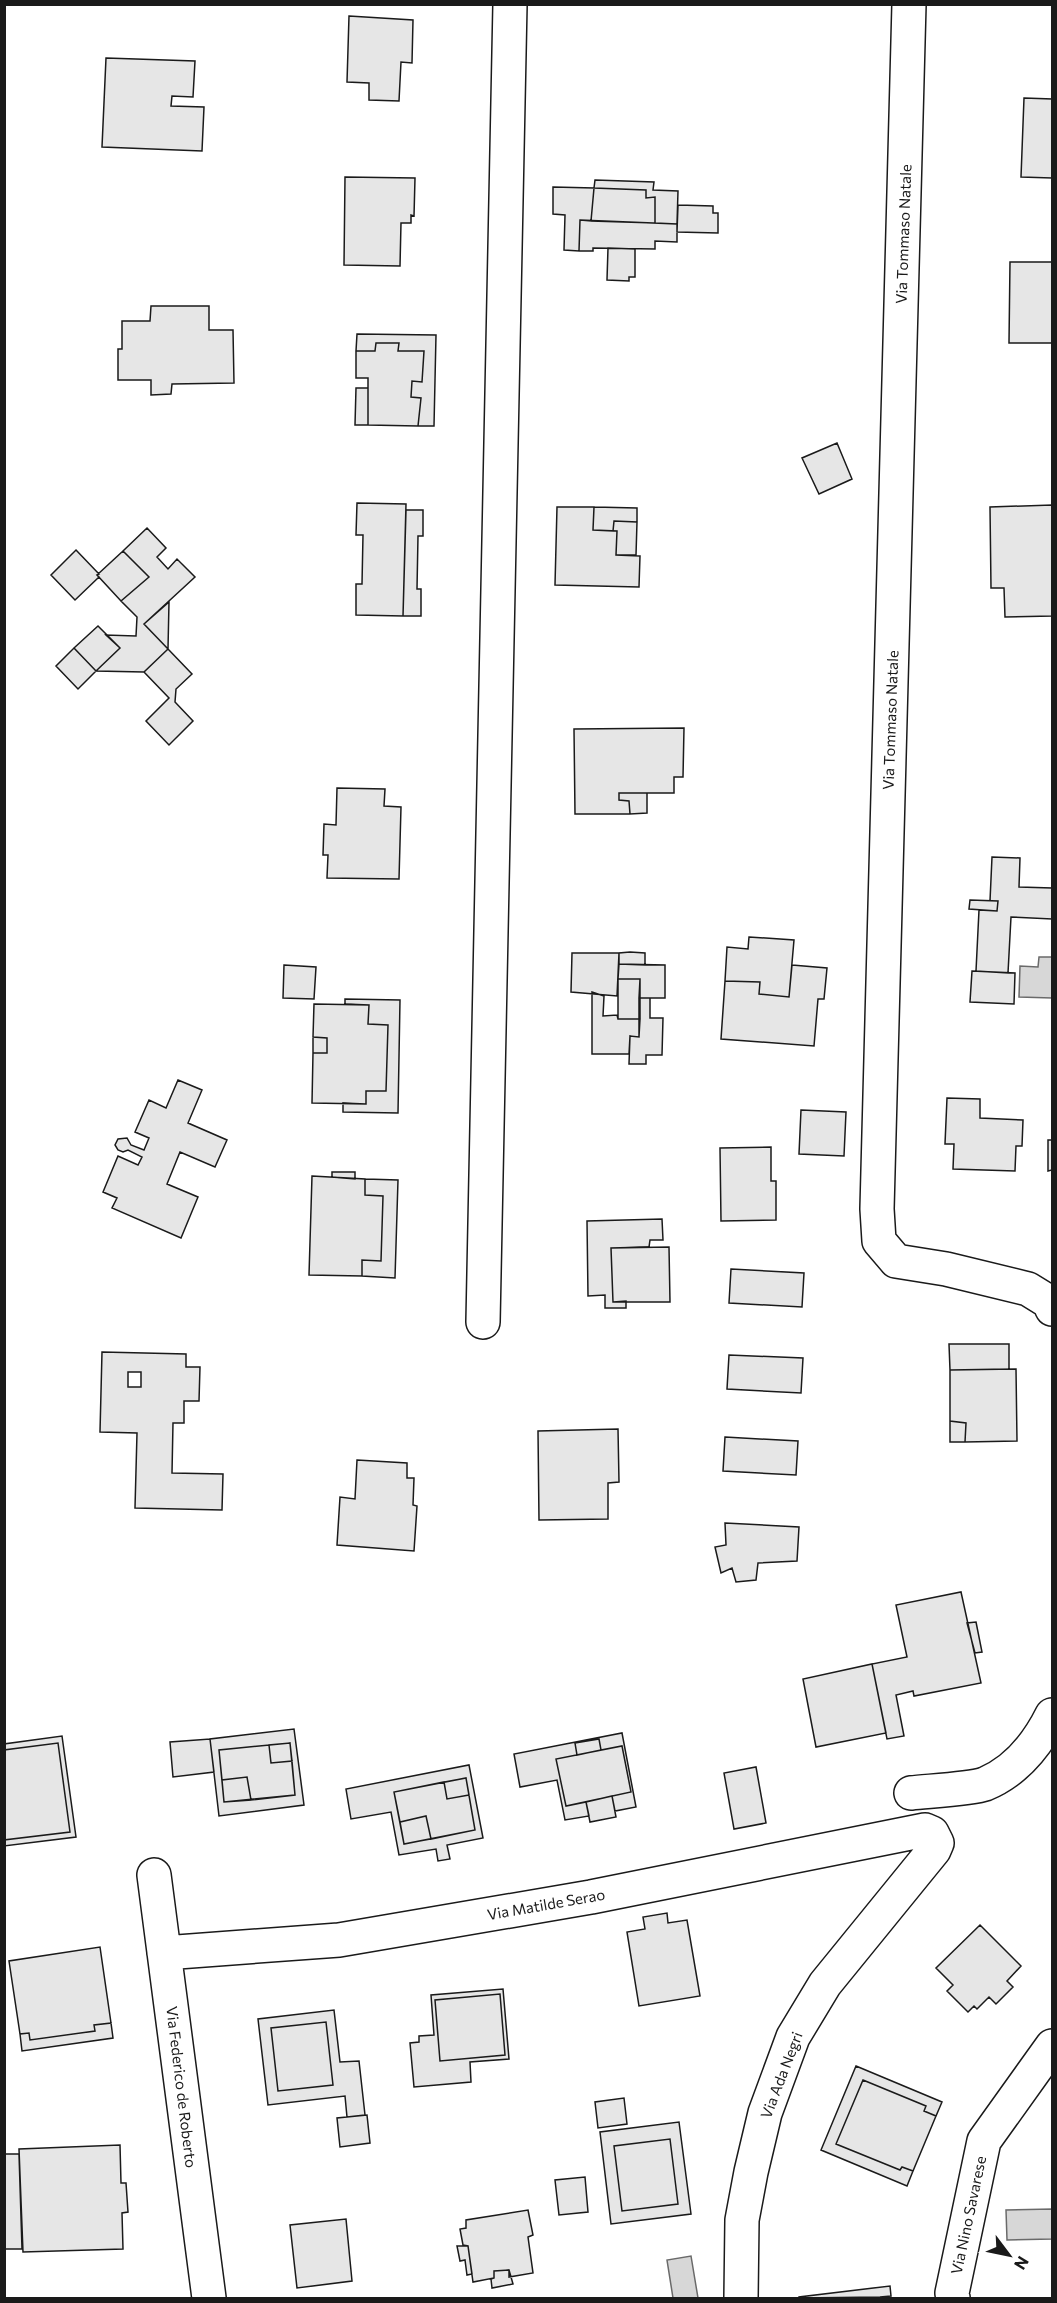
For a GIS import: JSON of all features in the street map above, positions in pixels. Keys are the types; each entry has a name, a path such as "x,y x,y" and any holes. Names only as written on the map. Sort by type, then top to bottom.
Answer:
{"street":[{"path":"483,1322 510,4"},
{"name":"Via Tommaso Natale","path":"909,4 877,1209 879,1241 896,1261 946,1269 1029,1289 1048,1302 1053,1309"},
{"path":"911,1793 984,1784 1014,1766 1042,1737 1053,1715"},
{"name":"Via Matilde Serao","path":"164,1953 339,1940 591,1897 924,1830"},
{"name":"Via Ada Negri","path":"741,2298 742,2220 751,2172 765,2113 793,2037 825,1984 934,1850 937,1843 934,1835 924,1830"},
{"name":"Via Federico de Roberto","path":"154,1875 209,2298"},
{"name":"Via Nino Savarese","path":"952,2298 984,2141 1053,2046"}],"shaded area":[{"path":"1039,957 1052,957 1052,998 1019,997 1020,966 1038,967"},
{"path":"1052,2209 1052,2239 1007,2240 1006,2210"},
{"path":"691,2256 698,2298 673,2298 667,2260"}],"building":[{"path":"349,16 413,20 412,63 401,62 399,101 369,100 369,83 347,82"},
{"path":"106,58 195,61 193,97 172,96 171,106 204,107 202,151 102,147"},
{"path":"1024,98 1052,99 1052,178 1021,177"},
{"path":"345,177 415,178 414,216 411,215 411,223 401,223 400,266 344,265"},
{"path":"595,180 654,182 653,190 678,191 677,224 655,223 655,197 646,198 646,190 594,188"},
{"path":"553,187 594,188 591,221 580,220 579,251 564,250 565,215 553,214"},
{"path":"594,188 646,190 646,198 655,197 655,223 591,221"},
{"path":"678,205 713,206 713,213 718,213 718,233 677,232"},
{"path":"580,220 677,224 677,242 655,241 655,249 593,248 593,251 579,251"},
{"path":"608,248 635,249 635,277 629,277 629,281 607,280"},
{"path":"1010,262 1052,262 1052,343 1009,343"},
{"path":"151,306 209,306 209,330 233,330 234,383 172,384 171,394 151,395 151,380 118,380 118,349 122,349 122,321 150,321"},
{"path":"357,334 436,335 434,426 418,426 421,398 411,397 412,381 422,382 424,351 398,351 399,343 376,343 375,351 356,351"},
{"path":"376,343 399,343 398,351 424,351 422,382 412,381 411,397 421,398 418,426 368,425 368,378 356,378 356,351 375,351"},
{"path":"356,388 368,388 368,425 355,425"},
{"path":"837,443 852,479 819,494 802,458"},
{"path":"357,503 406,504 403,616 356,615 356,584 362,584 363,535 356,535"},
{"path":"1052,505 1052,616 1005,617 1004,588 991,588 990,507"},
{"path":"557,507 594,507 593,530 617,531 616,555 640,556 639,587 555,585"},
{"path":"594,507 637,508 637,522 614,521 613,531 593,530"},
{"path":"406,510 423,510 423,536 418,536 417,589 421,589 421,616 403,616"},
{"path":"614,521 637,522 636,555 616,555 617,531 613,531"},
{"path":"147,528 166,548 157,557 168,569 177,559 195,577 144,624 168,649 144,672 96,671 120,648 106,635 136,636 137,617 121,601 149,577 123,551"},
{"path":"76,550 99,574 97,575 99,577 75,600 51,575"},
{"path":"123,551 149,577 121,601 97,575"},
{"path":"169,602 168,649 144,624"},
{"path":"98,626 120,648 96,671 74,648"},
{"path":"74,648 96,671 78,689 56,666"},
{"path":"168,649 192,674 176,689 175,702 193,721 169,745 146,721 169,698 144,672"},
{"path":"684,728 683,777 674,777 674,793 619,793 619,800 629,801 630,814 575,814 574,729"},
{"path":"337,788 385,789 384,806 401,807 399,879 327,878 328,855 323,855 324,824 336,825"},
{"path":"619,793 647,793 647,813 630,814 629,801 619,800"},
{"path":"992,857 1020,858 1019,887 1052,888 1052,919 1011,917 1008,973 976,971 979,910 997,911 998,901 990,901"},
{"path":"970,900 998,901 997,911 969,909"},
{"path":"749,937 794,940 789,997 759,994 760,982 725,981 727,947 748,949"},
{"path":"572,953 619,953 617,996 571,992"},
{"path":"619,953 645,953 645,965 619,964"},
{"path":"619,964 665,965 665,998 639,998 640,979 618,979"},
{"path":"284,965 316,967 314,999 283,998"},
{"path":"792,965 827,968 824,999 818,999 814,1046 721,1039 725,981 760,982 759,994 789,997"},
{"path":"972,971 1015,973 1014,1004 970,1002"},
{"path":"618,979 640,979 640,1019 618,1019"},
{"path":"592,992 604,996 603,1016 617,1015 618,1019 640,1019 639,1037 630,1036 629,1054 592,1054"},
{"path":"639,998 650,998 650,1018 663,1018 662,1055 646,1055 646,1064 629,1064 630,1036 639,1037"},
{"path":"345,999 400,1000 398,1113 343,1112 343,1103 366,1104 366,1091 386,1091 388,1025 368,1024 369,1005 345,1004"},
{"path":"314,1004 369,1005 368,1024 388,1025 386,1091 366,1091 366,1104 312,1103 313,1053 327,1053 327,1038 313,1037"},
{"path":"313,1037 327,1038 327,1053 313,1053"},
{"path":"178,1080 202,1090 188,1123 227,1140 215,1167 180,1152 167,1184 198,1197 181,1238 112,1208 117,1198 103,1192 118,1156 138,1165 142,1157 128,1150 123,1152 118,1150 115,1145 118,1139 127,1138 131,1145 144,1150 149,1138 135,1132 149,1100 166,1108"},
{"path":"947,1098 980,1099 980,1118 1023,1120 1022,1146 1016,1146 1015,1171 953,1169 954,1144 945,1144"},
{"path":"801,1110 846,1112 844,1156 799,1154"},
{"path":"1048,1140 1052,1140 1052,1170 1048,1171"},
{"path":"771,1147 771,1181 776,1181 776,1220 721,1221 720,1148"},
{"path":"332,1172 355,1172 355,1179 332,1177"},
{"path":"312,1176 365,1179 365,1195 383,1196 381,1261 362,1260 362,1276 309,1275"},
{"path":"365,1179 398,1180 395,1278 362,1276 362,1260 381,1261 383,1196 365,1195"},
{"path":"662,1219 663,1240 650,1240 649,1247 611,1248 613,1302 626,1301 626,1308 605,1308 605,1295 588,1296 587,1221"},
{"path":"669,1247 670,1302 613,1302 611,1248"},
{"path":"731,1269 804,1273 802,1307 729,1303"},
{"path":"949,1344 1009,1344 1009,1369 950,1370"},
{"path":"102,1352 186,1354 186,1367 200,1367 199,1401 184,1401 184,1423 173,1423 172,1473 223,1474 222,1510 135,1508 137,1433 100,1432","holes":["128,1372 141,1372 141,1387 128,1387"]},
{"path":"729,1355 803,1358 801,1393 727,1389"},
{"path":"1016,1369 1017,1441 965,1442 966,1423 950,1421 950,1370"},
{"path":"950,1421 966,1423 965,1442 950,1442"},
{"path":"618,1429 619,1482 608,1483 608,1519 539,1520 538,1431"},
{"path":"725,1437 798,1441 796,1475 723,1471"},
{"path":"357,1460 407,1463 407,1478 414,1478 413,1505 417,1506 414,1551 337,1545 340,1497 355,1499"},
{"path":"725,1523 799,1527 797,1561 758,1563 756,1580 736,1582 732,1568 721,1573 715,1547 726,1545"},
{"path":"961,1592 981,1683 914,1696 913,1691 896,1695 904,1736 887,1739 872,1664 907,1657 896,1605"},
{"path":"976,1622 982,1652 975,1653 967,1623"},
{"path":"872,1664 886,1733 816,1747 803,1679"},
{"path":"294,1729 304,1805 219,1816 210,1739","holes":["290,1743 295,1795 224,1802 219,1750"]},
{"path":"622,1733 636,1807 615,1811 612,1796 631,1792 622,1746 601,1750 599,1739 575,1743 577,1755 556,1759 566,1806 586,1802 589,1816 565,1820 557,1780 520,1787 514,1754"},
{"path":"62,1736 76,1837 4,1846 4,1840 70,1832 58,1743 4,1750 4,1744"},
{"path":"210,1739 214,1772 173,1777 170,1742"},
{"path":"599,1739 601,1750 577,1755 575,1743"},
{"path":"58,1743 70,1832 4,1840 4,1750"},
{"path":"290,1743 292,1761 271,1763 269,1745"},
{"path":"269,1745 271,1763 292,1761 295,1795 251,1800 247,1777 222,1780 219,1750"},
{"path":"622,1746 631,1792 566,1806 556,1759"},
{"path":"469,1765 483,1838 447,1845 450,1859 438,1861 436,1849 399,1855 391,1812 351,1819 346,1789","holes":["466,1778 475,1830 404,1844 394,1792"]},
{"path":"756,1767 766,1823 734,1829 724,1773"},
{"path":"247,1777 251,1800 224,1802 222,1780"},
{"path":"466,1778 469,1795 447,1799 444,1782"},
{"path":"444,1782 447,1799 469,1795 475,1830 431,1839 426,1816 400,1822 394,1792"},
{"path":"612,1796 616,1817 590,1822 586,1802"},
{"path":"426,1816 431,1839 404,1844 400,1822"},
{"path":"667,1913 668,1923 687,1920 700,1996 639,2006 627,1932 645,1929 643,1917"},
{"path":"980,1925 1021,1966 1007,1981 1013,1987 996,2004 989,1997 977,2009 974,2006 968,2012 947,1991 953,1985 936,1968"},
{"path":"100,1947 111,2023 94,2025 95,2031 30,2040 29,2033 20,2034 9,1961"},
{"path":"503,1989 509,2059 470,2062 471,2082 414,2087 410,2043 419,2042 419,2036 434,2035 431,1995","holes":["500,1994 505,2055 440,2061 435,2000"]},
{"path":"500,1994 505,2055 440,2061 435,2000"},
{"path":"334,2010 340,2062 359,2061 365,2115 347,2117 345,2096 268,2105 258,2019","holes":["326,2022 333,2085 278,2091 271,2028"]},
{"path":"326,2022 333,2085 278,2091 271,2028"},
{"path":"111,2023 113,2038 22,2051 20,2034 29,2033 30,2040 95,2031 94,2025"},
{"path":"856,2066 942,2102 936,2116 924,2111 926,2106 863,2080 836,2144 900,2170 902,2167 913,2171 907,2186 821,2150"},
{"path":"863,2080 926,2106 924,2111 936,2116 913,2171 902,2167 900,2170 836,2144"},
{"path":"624,2098 627,2124 598,2128 595,2102"},
{"path":"367,2115 370,2143 340,2147 337,2118"},
{"path":"679,2122 691,2214 611,2224 600,2132","holes":["670,2139 678,2204 622,2211 614,2146"]},
{"path":"670,2139 678,2204 622,2211 614,2146"},
{"path":"120,2145 121,2183 126,2183 128,2212 122,2213 123,2249 23,2252 19,2149"},
{"path":"4,2154 19,2154 22,2249 5,2249"},
{"path":"585,2177 588,2212 559,2215 555,2180"},
{"path":"528,2210 533,2235 528,2237 533,2273 509,2277 509,2270 494,2271 494,2278 473,2282 468,2246 463,2245 460,2229 466,2228 466,2220"},
{"path":"346,2219 352,2281 297,2288 290,2225"},
{"path":"457,2246 468,2246 472,2274 467,2275 465,2260 460,2261"},
{"path":"509,2270 513,2284 492,2288 491,2279 494,2278 494,2271"},
{"path":"890,2286 891,2296 799,2298 799,2297"}]}
